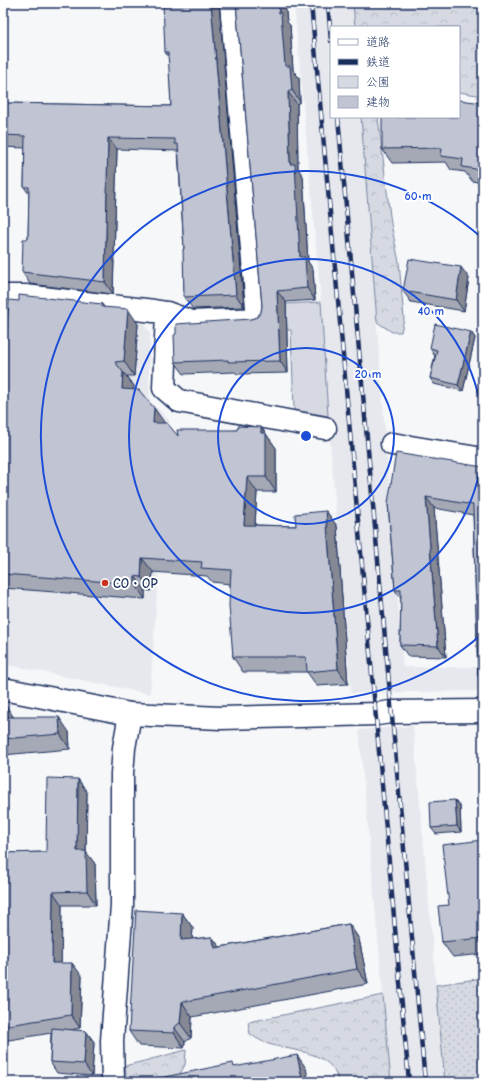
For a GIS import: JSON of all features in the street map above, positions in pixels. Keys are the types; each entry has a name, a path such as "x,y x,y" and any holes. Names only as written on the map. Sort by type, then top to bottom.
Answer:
{"street":[{"path":"3,296 25,296 167,313 192,322 258,319 231,3"},
{"path":"167,313 164,388 179,402 324,428"},
{"path":"392,444 483,459"},
{"path":"3,689 130,714 221,718 377,714 391,712 483,711"},
{"path":"113,1082 112,1041 122,904 122,774 124,748 130,714"}],"shaded area":[{"path":"294,3 353,3 355,26 330,26 330,118 361,118 403,667 483,667 483,691 351,693 328,416 321,302"},
{"path":"3,308 49,309 143,322 150,334 150,401 169,420 150,694 3,664"},
{"path":"413,726 445,1082 391,1082 359,730"}],"green space":[{"path":"353,3 483,3 483,96 460,92 460,26 355,26"},
{"path":"361,118 378,118 391,224 399,262 404,319 401,332 392,332 377,322"},
{"path":"321,302 328,416 294,410 291,330 273,330 270,305"},
{"path":"483,978 483,1082 445,1082 436,985"},
{"path":"383,995 391,1082 338,1082 335,1072 320,1058 311,1054 266,1043 250,1034 248,1022"},
{"path":"186,1050 185,1065 178,1077 152,1082 127,1082 125,1066"}],"building":[{"path":"163,3 211,3 236,295 184,297 184,249 178,144 175,144 175,139 108,138 105,282 22,272 23,239 28,239 29,187 24,187 25,136 3,135 3,103 171,106 168,52 165,52"},
{"path":"236,3 278,3 279,13 281,13 285,66 290,66 292,90 288,92 290,164 295,164 300,257 305,257 307,288 277,291 280,361 228,362 228,360 175,362 174,335 176,334 176,324 251,319 257,317 261,312 262,306"},
{"path":"460,100 483,103 483,170 462,167 463,159 441,156 442,148 382,149 382,118 460,118"},
{"path":"409,259 461,267 456,300 403,291"},
{"path":"19,295 102,304 102,307 128,309 124,361 115,362 123,372 122,389 139,390 154,408 153,423 167,423 178,436 177,430 237,430 238,426 261,427 261,433 266,433 266,477 247,477 244,525 296,526 295,514 326,511 338,669 307,672 306,657 233,657 229,605 231,570 201,568 202,562 142,558 141,577 135,576 135,584 3,574 3,375 9,300 19,301"},
{"path":"435,324 471,332 458,385 430,378 437,350 430,348"},
{"path":"396,453 483,467 483,676 478,676 473,505 426,497 438,646 400,645 401,590 395,590 388,503"},
{"path":"3,717 59,717 60,734 3,739"},
{"path":"47,778 78,779 77,851 86,851 87,891 53,892 52,963 72,963 71,1015 3,1026 3,853 46,852"},
{"path":"455,800 457,826 431,828 430,802"},
{"path":"483,840 483,938 442,942 438,906 449,905 442,845"},
{"path":"136,910 182,913 181,940 212,937 215,948 349,924 357,969 182,1002 180,1023 174,1027 174,1033 129,1031"},
{"path":"52,1028 86,1031 84,1064 50,1062"},
{"path":"297,1055 303,1082 150,1082 150,1080 233,1063 234,1067"}],"railway":[{"path":"311,3 409,1082"},
{"path":"328,3 330,28"},
{"path":"338,118 425,1082"}],"place":[{"name":"CO・OP","path":"105,583"}]}
